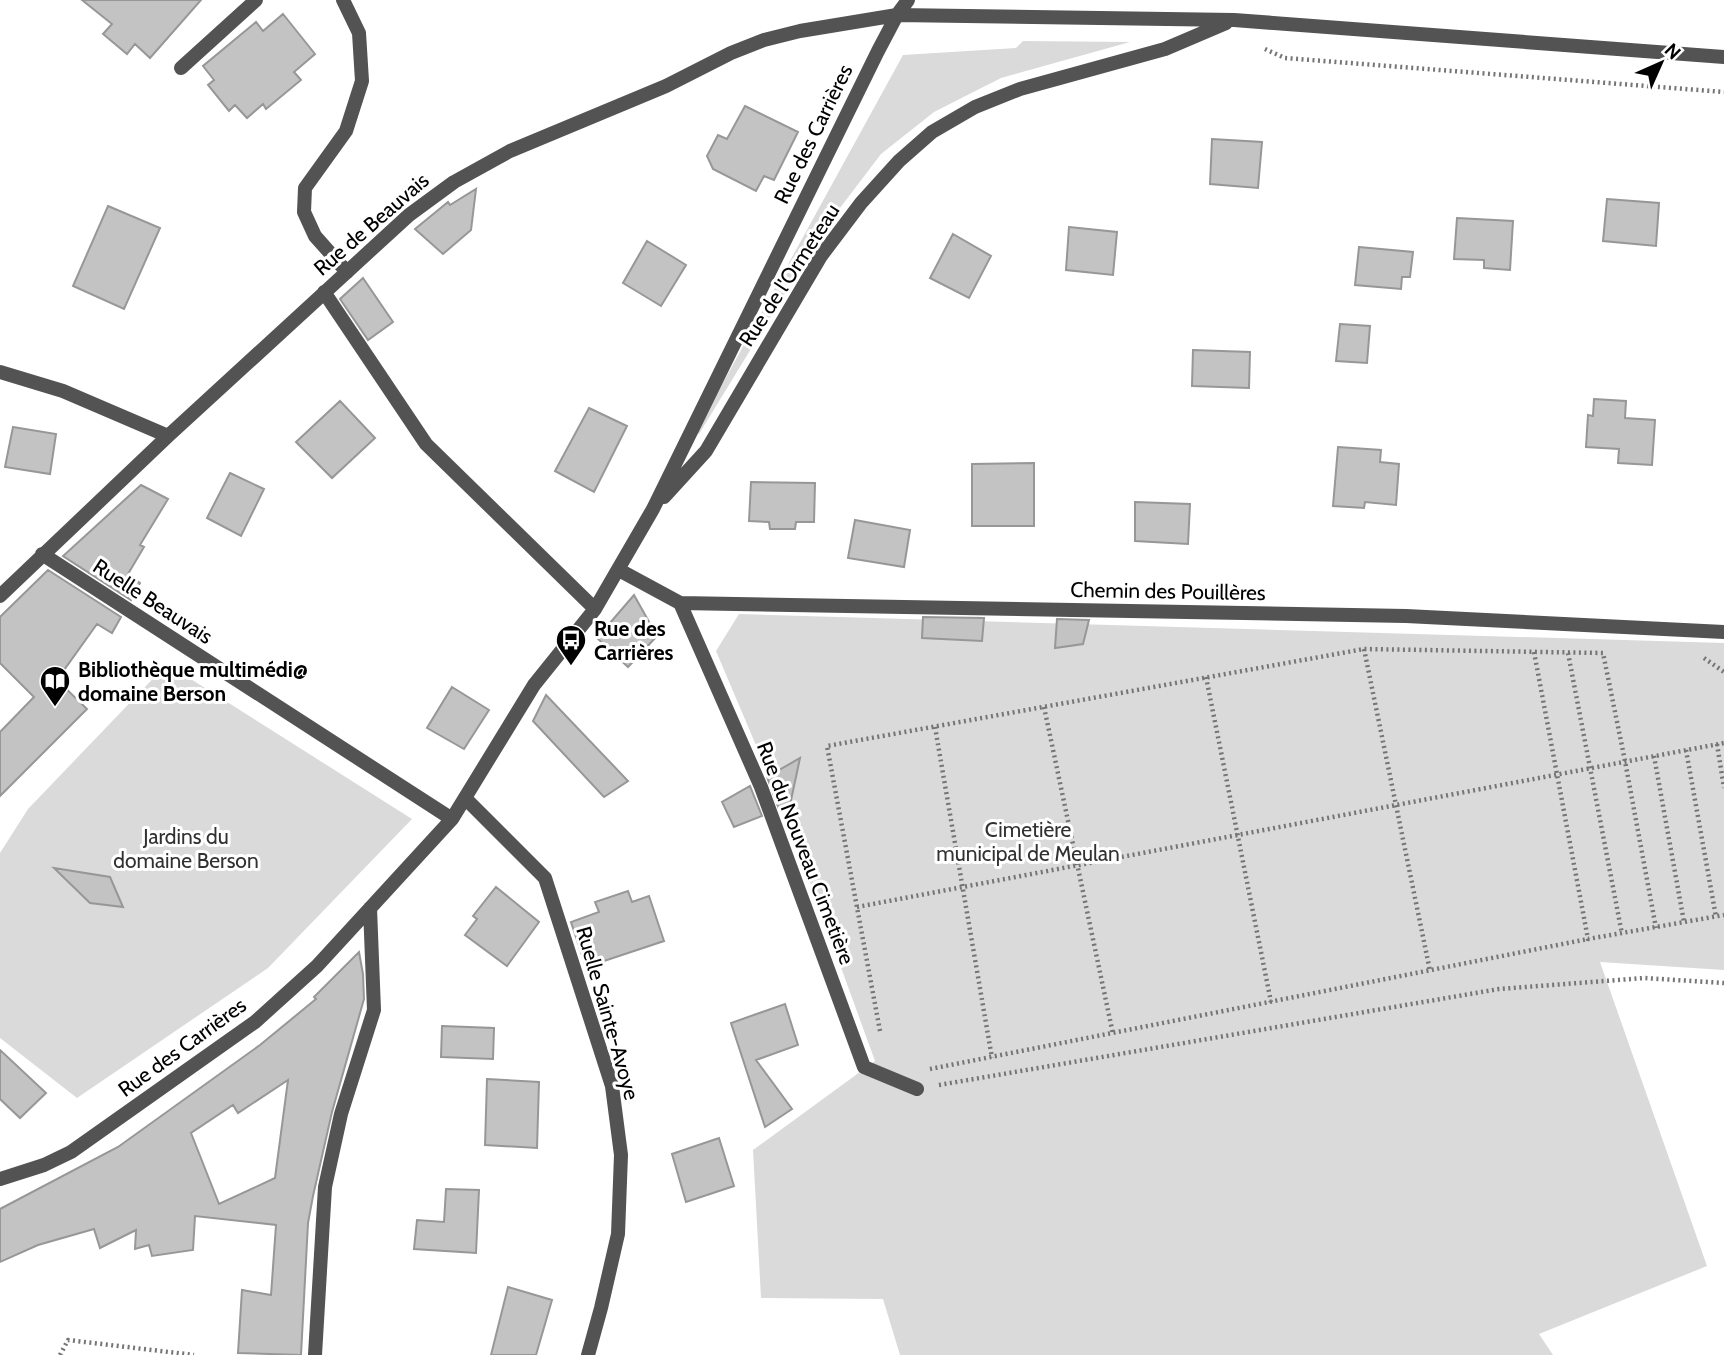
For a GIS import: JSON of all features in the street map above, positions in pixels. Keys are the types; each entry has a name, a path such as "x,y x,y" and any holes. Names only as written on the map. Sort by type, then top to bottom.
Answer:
{"street":[{"path":"181,68 256,0"},
{"path":"343,0 359,33 362,81 346,131 305,188 304,212 315,236 347,272"},
{"name":"Rue des Carrières","path":"0,1179 44,1165 71,1152 255,1022 317,966 453,819 534,685 595,608 653,509 897,15 908,0"},
{"name":"Rue de Beauvais","path":"0,596 324,292 410,215 443,190 510,151 641,97 764,40 800,31 897,15 1234,20 1724,57"},
{"name":"Rue de l'Ormeteau","path":"653,509 706,451 821,256 861,203 899,160 932,132 975,107 1020,89 1165,49 1234,20"},
{"path":"324,292 426,444 595,608"},
{"path":"0,372 63,391 168,436"},
{"name":"Ruelle Beauvais","path":"42,554 453,819"},
{"name":"Chemin des Pouillères","path":"619,570 680,603 1406,616 1724,632"},
{"name":"Rue du Nouveau Cimetière","path":"680,603 761,787 864,1067 917,1089"},
{"name":"Ruelle Sainte-Avoye","path":"466,799 545,878 612,1086 621,1155 618,1234 588,1355"},
{"path":"315,1355 325,1186 341,1114 374,1010 370,908"}],"path":[{"path":"1254,23 1262,47 1284,58 1724,92"},
{"path":"1364,649 1430,971"},
{"path":"881,1040 827,746 1364,649 1603,653 1656,928"},
{"path":"1534,652 1588,939"},
{"path":"1568,653 1622,934"},
{"path":"1206,677 1271,1002"},
{"path":"1044,706 1113,1034"},
{"path":"935,727 992,1058"},
{"path":"857,906 1724,743"},
{"path":"1717,744 1724,788"},
{"path":"1686,750 1716,917"},
{"path":"1654,756 1684,922"},
{"path":"921,1066 933,1070 1588,939 1724,915"},
{"path":"917,1089 1499,989 1644,978 1724,983"},
{"path":"60,1355 68,1340 194,1355"}],"green space":[{"path":"1023,41 1130,42 1001,78 934,112 881,154 824,229 699,434 696,432 903,55 1016,48"},
{"name":"Cimetière municipal de Meulan","path":"739,614 1724,643 1724,970 1600,962 1707,1266 1539,1334 1553,1355 900,1355 883,1299 761,1298 753,1150 875,1061 786,816 716,651"},
{"name":"Jardins du domaine Berson","path":"167,664 412,819 268,968 77,1098 0,1038 0,853 28,809"}],"building":[{"path":"82,0 201,0 150,58 135,44 127,54 103,34 112,24"},
{"path":"283,14 315,54 294,72 301,80 266,109 263,104 247,118 235,105 229,111 208,85 214,80 203,66 256,22 263,31"},
{"path":"745,106 798,132 774,180 764,176 756,191 713,169 707,156 718,135 727,139"},
{"path":"1212,139 1262,142 1258,188 1210,184"},
{"path":"476,189 471,230 443,254 415,229 448,202 450,205"},
{"path":"1607,199 1659,203 1656,246 1603,241"},
{"path":"108,206 160,228 124,309 73,286"},
{"path":"1457,218 1513,221 1510,270 1484,268 1484,260 1454,259"},
{"path":"1069,227 1117,232 1113,275 1066,270"},
{"path":"953,234 991,256 969,298 930,278"},
{"path":"647,241 686,265 661,306 623,283"},
{"path":"1359,247 1413,252 1410,277 1402,277 1401,289 1355,285"},
{"path":"363,278 393,322 368,340 340,299"},
{"path":"1340,324 1370,326 1367,363 1336,361"},
{"path":"1193,350 1250,352 1249,388 1192,386"},
{"path":"1594,399 1626,401 1625,418 1655,420 1652,465 1618,463 1619,449 1586,447 1588,415 1593,416"},
{"path":"340,401 375,438 332,478 296,442"},
{"path":"589,408 627,426 594,492 555,471"},
{"path":"13,427 56,434 50,474 5,467"},
{"path":"1338,447 1381,450 1380,462 1399,464 1396,505 1365,502 1364,508 1333,506"},
{"path":"1034,463 1034,526 972,526 972,464"},
{"path":"230,473 264,489 241,536 207,518"},
{"path":"751,482 815,483 814,522 796,522 795,529 770,529 769,522 749,521"},
{"path":"141,485 168,499 140,545 144,547 128,574 140,583 131,600 63,556"},
{"path":"1135,502 1190,504 1188,544 1135,541"},
{"path":"855,520 910,530 904,567 848,558"},
{"path":"48,570 121,617 112,633 97,624 57,680 87,709 0,796 0,732 34,697 0,663 0,617"},
{"path":"634,595 657,636 628,667 597,638"},
{"path":"923,617 984,618 982,641 922,638"},
{"path":"1057,619 1089,620 1083,644 1055,648"},
{"path":"452,687 489,710 464,749 427,728"},
{"path":"546,695 628,781 604,797 533,721"},
{"path":"800,758 790,805 779,809 767,777"},
{"path":"750,786 762,816 734,827 722,802"},
{"path":"54,868 110,877 123,907 90,903"},
{"path":"496,887 539,922 507,966 465,935 477,919 473,916"},
{"path":"628,891 632,902 649,896 664,941 586,967 571,922 599,912 595,902"},
{"path":"359,952 364,999 332,1112 308,1223 301,1355 238,1353 242,1290 271,1295 276,1225 195,1216 193,1250 152,1256 149,1245 135,1249 136,1230 100,1248 94,1229 38,1245 0,1262 0,1209 118,1147 260,1045 316,999 314,997","holes":["288,1080 275,1178 219,1204 191,1133 233,1105 238,1113"]},
{"path":"785,1004 798,1045 756,1060 792,1109 765,1127 731,1023"},
{"path":"442,1026 494,1028 493,1059 441,1057"},
{"path":"0,1050 46,1093 20,1118 0,1099"},
{"path":"487,1079 539,1082 537,1148 485,1145"},
{"path":"719,1138 734,1186 686,1202 672,1154"},
{"path":"446,1189 479,1190 476,1253 414,1249 417,1220 444,1222"},
{"path":"508,1287 552,1300 536,1355 491,1355"}],"place":[{"name":"Rue des Carrières","path":"571,667"},
{"name":"Bibliothèque multimédi@ domaine Berson","path":"55,708"}]}
